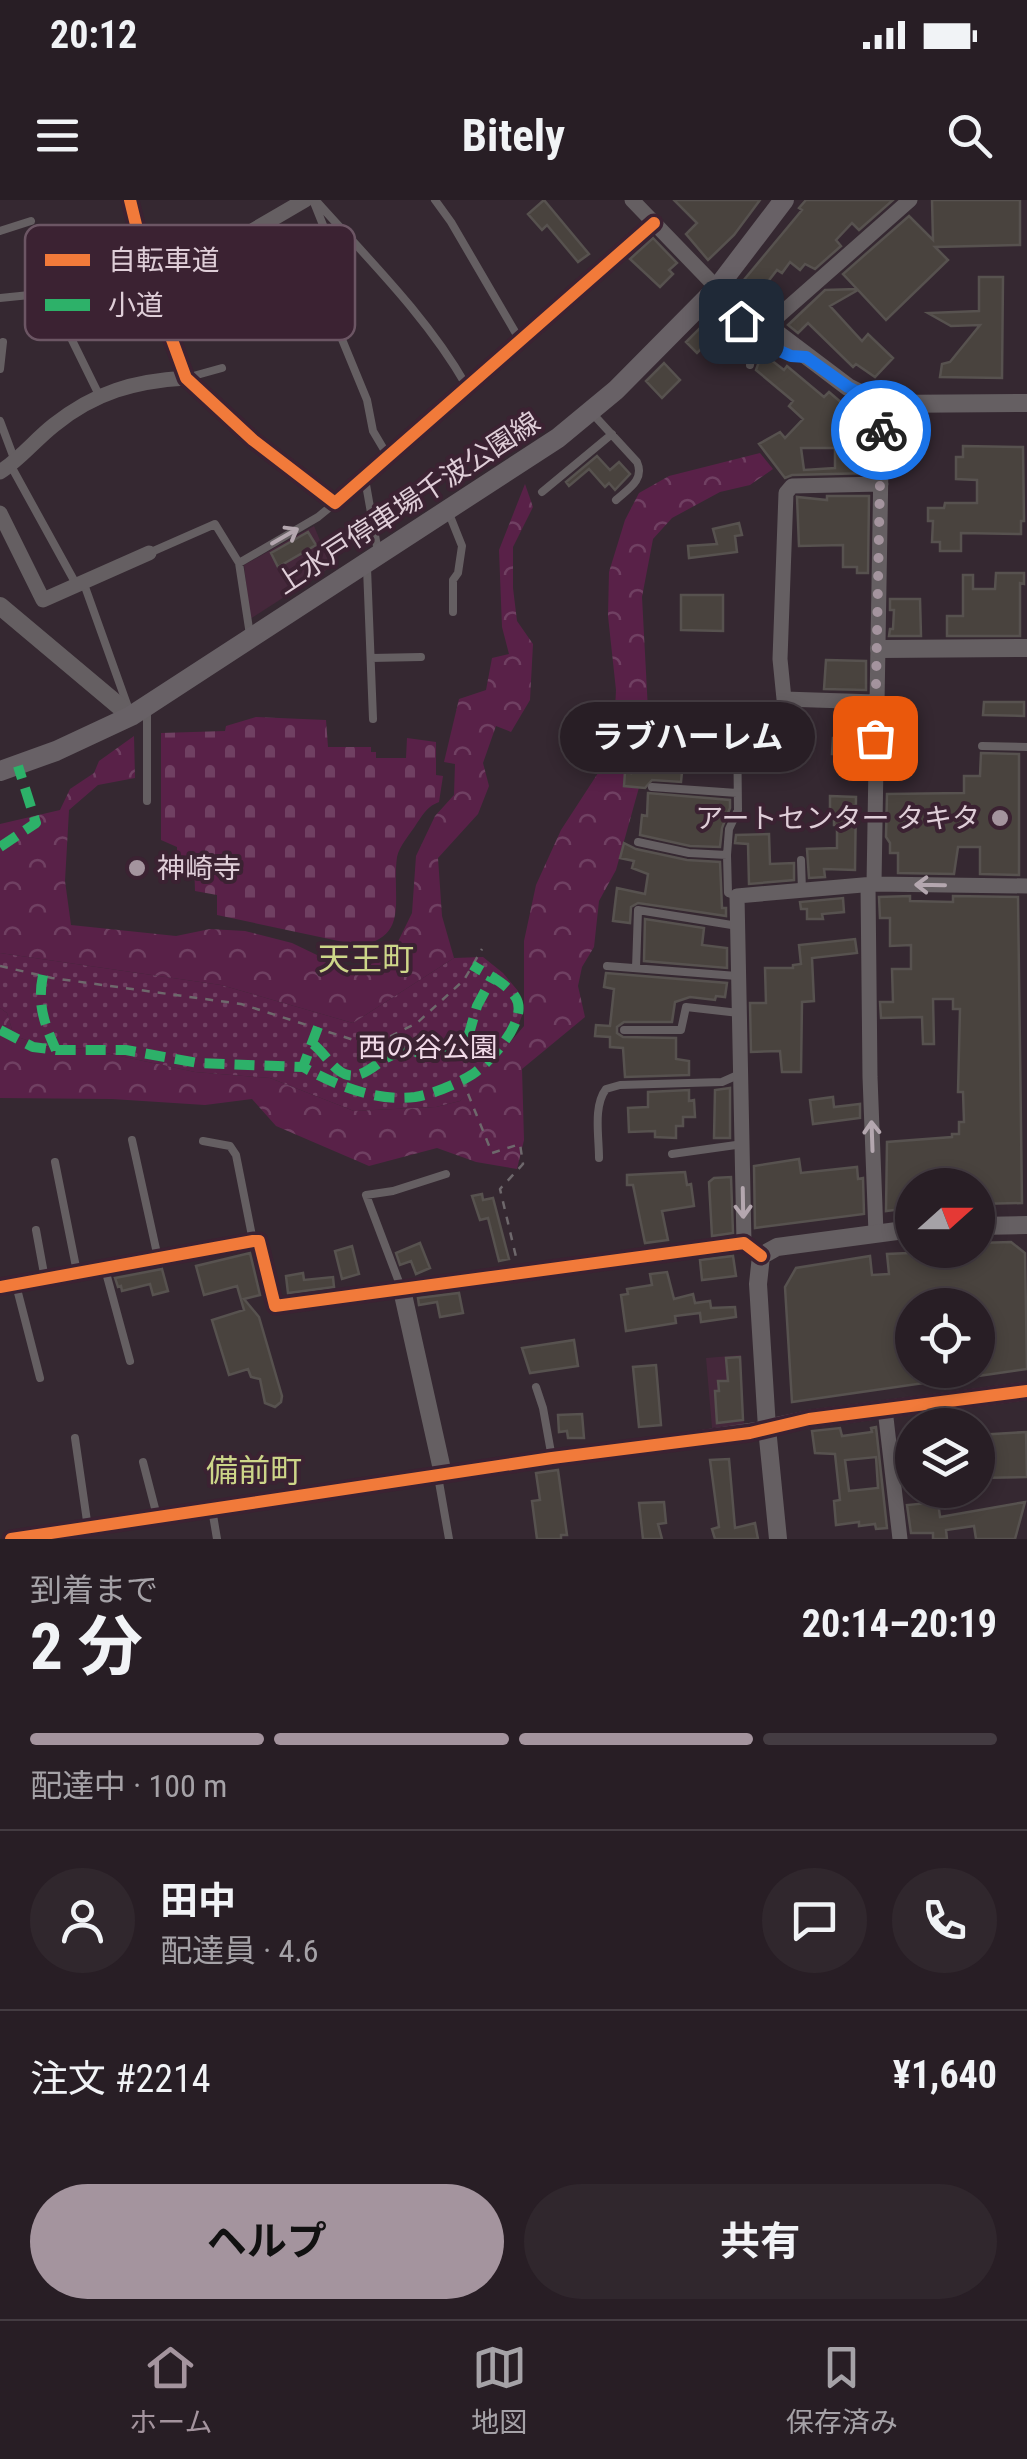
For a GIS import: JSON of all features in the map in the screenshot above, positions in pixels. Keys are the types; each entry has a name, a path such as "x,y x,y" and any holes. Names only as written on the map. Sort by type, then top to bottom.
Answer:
{"main road":[{"name":"上水戸停車場千波公園線","path":"0,772 139,711 527,460 591,412 717,288 784,200"}],"street":[{"path":"130,200 136,225"},
{"path":"262,225 305,200"},
{"path":"632,200 717,288 848,387 882,404 1027,403"},
{"path":"766,328 910,200"},
{"path":"172,340 186,378 253,440 335,503 654,223"},
{"path":"8,466 55,424 99,394 142,380 186,378"},
{"path":"876,1233 870,1077 871,884 882,404"},
{"path":"876,702 784,699 780,660 786,493 792,486 881,484"},
{"path":"0,512 42,600 150,553"},
{"path":"0,606 139,711"},
{"path":"879,649 1027,648"},
{"path":"744,1244 737,896 871,884 1027,886"},
{"path":"995,1226 1027,1225"},
{"path":"762,1256 777,1247 895,1231"},
{"path":"8,1285 253,1241 259,1241 275,1306 744,1244 762,1256"},
{"path":"762,1256 758,1284 778,1539"},
{"path":"402,1290 443,1474"},
{"path":"11,1539 1027,1390"},
{"path":"885,1409 900,1539"}],"lane":[{"path":"314,200 337,225"},
{"path":"314,200 323,225"},
{"path":"435,200 520,342"},
{"path":"0,232 13,224 31,221"},
{"path":"355,246 423,321 468,389"},
{"path":"0,298 25,295"},
{"path":"742,309 741,326 753,344 750,365"},
{"path":"72,340 99,394"},
{"path":"343,340 367,400 373,431 389,458"},
{"path":"0,369 3,342"},
{"path":"753,344 806,357"},
{"path":"186,378 222,368"},
{"path":"591,412 641,471 639,478 616,500"},
{"path":"0,421 8,466 80,583 139,711 147,801"},
{"path":"542,492 612,434"},
{"path":"365,479 373,560 374,719"},
{"path":"239,563 335,503"},
{"path":"448,511 462,546 458,573 453,580 453,612"},
{"path":"150,553 215,524 239,563 251,639"},
{"path":"371,658 421,658"},
{"path":"737,720 738,810 730,829 727,855 728,893 737,896"},
{"path":"982,746 1027,747"},
{"path":"652,787 738,794"},
{"path":"638,842 688,853 727,855"},
{"path":"802,860 802,891"},
{"path":"636,968 638,910 738,926"},
{"path":"606,966 738,976"},
{"path":"624,1030 681,1030 686,1007 739,1013"},
{"path":"599,1158 599,1113 606,1088 722,1082 740,1074"},
{"path":"132,1140 158,1258"},
{"path":"203,1140 230,1146 236,1155 253,1241"},
{"path":"672,1154 742,1144"},
{"path":"55,1162 77,1272"},
{"path":"402,1290 366,1194 446,1174"},
{"path":"36,1230 44,1279"},
{"path":"104,1268 130,1361"},
{"path":"8,1285 40,1378"},
{"path":"536,1386 552,1458"},
{"path":"75,1438 88,1528"},
{"path":"143,1462 157,1517"},
{"path":"443,1474 439,1482 449,1539"},
{"path":"212,1509 217,1539"}],"path":[{"path":"0,966 52,978 241,1004 360,1042 387,1038 417,1023 464,980 482,949"},
{"path":"462,1079 492,1153 520,1144 524,1164 500,1189 520,1272"}],"shaded area":[{"path":"314,526 331,567 250,619 244,565"},
{"path":"741,1355 744,1424 712,1428 706,1358"}],"green space":[{"path":"760,453 773,469 750,485 720,492 672,518 653,539 642,597 650,748 616,870 599,901 594,947 582,967 578,986 585,1017 522,1069 524,1140 517,1169 476,1162 437,1148 369,1166 276,1126 252,1099 205,1105 0,1098 0,1008 7,1013 14,1036 49,1047 87,1049 195,1072 270,1078 354,1111 436,1107 460,1101 524,1026 524,941 536,885 561,830 600,770 614,731 616,690 608,616 609,572 625,520 639,493 669,476"},
{"path":"525,484 533,507 513,547 513,588 517,621 533,644 530,700 511,732 496,726 483,763 489,786 478,814 438,858 442,916 454,958 353,1023 221,985 0,953 0,824 60,810 70,789 94,773 99,761 134,736 135,778 98,785 69,810 65,881 71,925 176,936 210,929 245,931 292,943 346,969 389,960 412,913 416,856 435,816 454,795 455,764 444,762 459,699 486,690 492,658 509,654 502,627 499,550"},
{"path":"256,717 326,720 328,747 371,747 376,758 406,758 407,738 436,742 436,775 443,776 439,802 424,813 398,853 395,916 383,936 350,947 348,943 217,915 217,895 195,891 194,859 177,855 177,847 161,840 161,733 225,731 226,726"},
{"name":"西の谷公園","path":"0,953 221,985 353,1023 454,958 483,957 518,991 523,1013 513,1039 460,1101 436,1107 354,1111 270,1078 195,1072 87,1049 49,1047 14,1036 7,1013 0,1008"}],"building":[{"path":"544,200 589,254 578,262 547,225 542,230 528,214"},
{"path":"674,200 760,200 734,235 708,260 686,234 697,223"},
{"path":"806,200 893,200 859,230 852,223 836,240 841,246 815,269 805,264 800,270 790,262 782,273 777,270 763,288 771,294 762,306 738,287 802,210 799,208"},
{"path":"932,200 1020,200 1020,245 935,247 948,260 886,320 858,290 830,306 862,341 868,334 893,358 875,377 856,364 853,367 808,323 798,333 788,325 825,290 857,289 843,274 909,216 933,240"},
{"path":"653,238 677,263 669,270 673,274 660,287 630,259"},
{"path":"979,277 1003,277 1002,378 940,377 942,364 950,362 980,325 951,326 928,313 979,311"},
{"path":"708,320 725,337 716,346 710,340 697,353 686,342"},
{"path":"762,353 784,370 787,366 824,397 829,392 870,427 870,473 785,478 759,444 780,432 785,438 803,419 789,406 793,401 756,370","holes":["801,448 835,448 835,468 804,470"]},
{"path":"664,363 680,380 662,398 646,381"},
{"path":"923,422 924,453 892,454 893,423"},
{"path":"963,446 1023,447 1024,521 1021,534 961,533 961,551 940,551 940,542 932,542 933,521 928,521 928,508 944,508 945,503 977,503 977,480 956,479 956,457 963,457"},
{"path":"597,456 610,470 619,462 630,474 615,490 609,483 605,487 589,469 569,486 566,482"},
{"path":"827,496 869,496 868,573 857,573 857,567 843,567 843,545 799,546 797,497 827,500"},
{"path":"739,523 742,535 735,536 737,552 689,558 688,546 717,544 713,529"},
{"path":"308,532 316,545 278,567 271,553"},
{"path":"996,573 1024,573 1024,584 1020,583 1020,636 947,636 947,616 963,616 963,575 973,575 973,589 995,589"},
{"path":"681,595 723,595 723,631 681,630"},
{"path":"890,599 920,599 921,636 889,636 894,610 890,610"},
{"path":"826,660 866,661 866,690 824,689"},
{"path":"984,702 1024,702 1024,716 983,715"},
{"path":"689,716 730,719 730,746 677,746 679,721 688,721"},
{"path":"865,736 865,755 832,754 833,738"},
{"path":"981,753 1019,754 1019,875 980,874 980,847 958,847 954,874 898,873 898,853 890,853 886,837 887,794 964,793 964,776 980,776"},
{"path":"633,756 683,762 681,782 652,780 645,788 624,786 625,772 631,773"},
{"path":"648,793 730,800 720,847 690,846 640,835 642,815 647,816"},
{"path":"830,796 856,797 855,870 824,869 825,877 809,878 807,849 837,848 837,825 830,816"},
{"path":"769,834 770,864 794,863 794,880 749,884 748,844 735,843 736,835"},
{"path":"624,843 687,860 720,862 722,908 726,908 726,916 638,903 631,907 630,923 613,921 617,888 645,894 648,874 632,868 634,861 620,858"},
{"path":"910,896 910,901 953,902 953,896 1018,897 1022,1203 995,1204 995,1168 895,1168 895,1210 886,1211 887,1142 952,1137 959,1134 959,1122 964,1122 963,1092 958,1092 960,1009 953,1009 953,999 933,999 934,1044 923,1044 922,1017 881,1018 880,1002 893,1002 892,969 911,969 911,945 890,946 890,918 880,918 879,897"},
{"path":"843,898 844,912 822,914 823,919 807,919 807,909 801,909 800,902"},
{"path":"645,919 704,928 702,945 727,948 727,968 644,961"},
{"path":"855,939 857,953 812,958 814,1001 802,1002 801,1072 782,1072 780,1051 751,1052 750,1003 766,1003 765,968 793,968 801,964 799,945"},
{"path":"606,973 727,983 725,997 690,997 675,1002 672,1022 624,1022 617,1027 617,1033 623,1037 676,1038 676,1059 689,1061 689,1075 625,1077 623,1048 610,1047 610,1037 595,1036 596,1025 610,1026 614,989 604,987"},
{"path":"730,1088 730,1138 714,1138 715,1090"},
{"path":"689,1090 695,1117 683,1117 683,1126 676,1126 676,1138 655,1137 655,1131 629,1132 628,1108 648,1107 648,1092"},
{"path":"833,1097 834,1107 860,1104 860,1118 813,1124 810,1100"},
{"path":"799,1159 801,1173 857,1167 858,1179 863,1178 864,1214 755,1228 754,1166"},
{"path":"685,1172 694,1206 662,1211 668,1240 645,1243 633,1185 627,1185 627,1175"},
{"path":"731,1177 733,1233 712,1236 709,1182"},
{"path":"482,1194 483,1200 493,1198 509,1259 499,1261 488,1218 480,1220 472,1196"},
{"path":"995,1242 1011,1242 1025,1253 1027,1369 995,1374 995,1288 895,1288 895,1387 792,1402 785,1287 796,1268 870,1256 872,1275 889,1274 887,1254 895,1254 895,1268 995,1268"},
{"path":"420,1243 430,1268 416,1274 411,1261 400,1265 396,1253"},
{"path":"352,1246 359,1274 342,1279 335,1251"},
{"path":"250,1253 260,1295 244,1299 259,1317 282,1396 275,1407 265,1403 260,1379 251,1377 248,1369 229,1375 212,1320 244,1310 237,1286 204,1295 196,1266"},
{"path":"733,1256 736,1276 702,1280 700,1260"},
{"path":"162,1269 168,1291 153,1295 150,1284 122,1291 115,1278"},
{"path":"667,1272 674,1299 693,1294 695,1303 710,1301 711,1308 735,1307 736,1317 701,1322 700,1313 675,1316 676,1323 626,1331 621,1295 628,1294 627,1289 652,1285 650,1274"},
{"path":"303,1273 304,1280 333,1277 334,1287 288,1293 286,1276"},
{"path":"459,1293 463,1313 440,1317 437,1302 419,1305 418,1298"},
{"path":"574,1340 578,1366 530,1373 522,1348"},
{"path":"740,1357 743,1420 717,1423 715,1391 719,1391 718,1381 728,1381 726,1358"},
{"path":"656,1365 661,1425 639,1427 633,1367"},
{"path":"582,1414 584,1438 568,1438 567,1431 559,1432 558,1415"},
{"path":"876,1427 887,1528 876,1529 875,1524 859,1526 859,1522 836,1525 834,1501 840,1500 835,1454 815,1453 812,1431 840,1428 842,1436 872,1432 871,1428","holes":["876,1457 878,1488 849,1491 845,1460"]},
{"path":"1026,1432 1027,1477 995,1478 995,1434"},
{"path":"729,1459 735,1528 755,1523 758,1539 715,1539 712,1529 719,1527 710,1460"},
{"path":"558,1470 567,1535 561,1535 561,1539 537,1539 532,1501 540,1500 536,1473"},
{"path":"664,1502 666,1523 658,1524 662,1539 643,1539 639,1503"},
{"path":"1025,1502 1015,1539 976,1539 974,1526 946,1530 947,1539 933,1539 933,1533 911,1533 907,1508 939,1508 940,1517"}],"marked path":[{"path":"0,847 36,823 18,766"},
{"path":"318,1027 303,1067 315,1074 356,1091 386,1097 415,1097 445,1088 473,1074 489,1060 506,1040 517,1017 519,1007 512,993 472,965"},
{"path":"43,975 43,1013 56,1050"},
{"path":"313,1044 348,1075 367,1071 398,1053 450,1052 466,1044 477,1006 492,978"},
{"path":"0,1030 33,1047 56,1050 126,1050 198,1063 303,1067"}],"cycle path":[{"path":"130,200 136,225"},
{"path":"172,340 186,378 253,440 335,503 654,223"},
{"path":"0,1287 253,1241 259,1241 275,1306 744,1243 761,1256"},
{"path":"11,1539 552,1458 750,1433 809,1419 1027,1391"}],"way so far":[{"path":"875,738 881,430"}],"place":[{"name":"ラブハーレム","path":"875,738"},
{"name":"アートセンター タキタ","path":"1000,818"},
{"name":"神崎寺","path":"137,868"}],"district":[{"name":"天王町","path":"366,959"},
{"name":"備前町","path":"254,1471"}],"route":[{"path":"741,321 753,344 806,357 848,387 882,404 881,430"}]}
